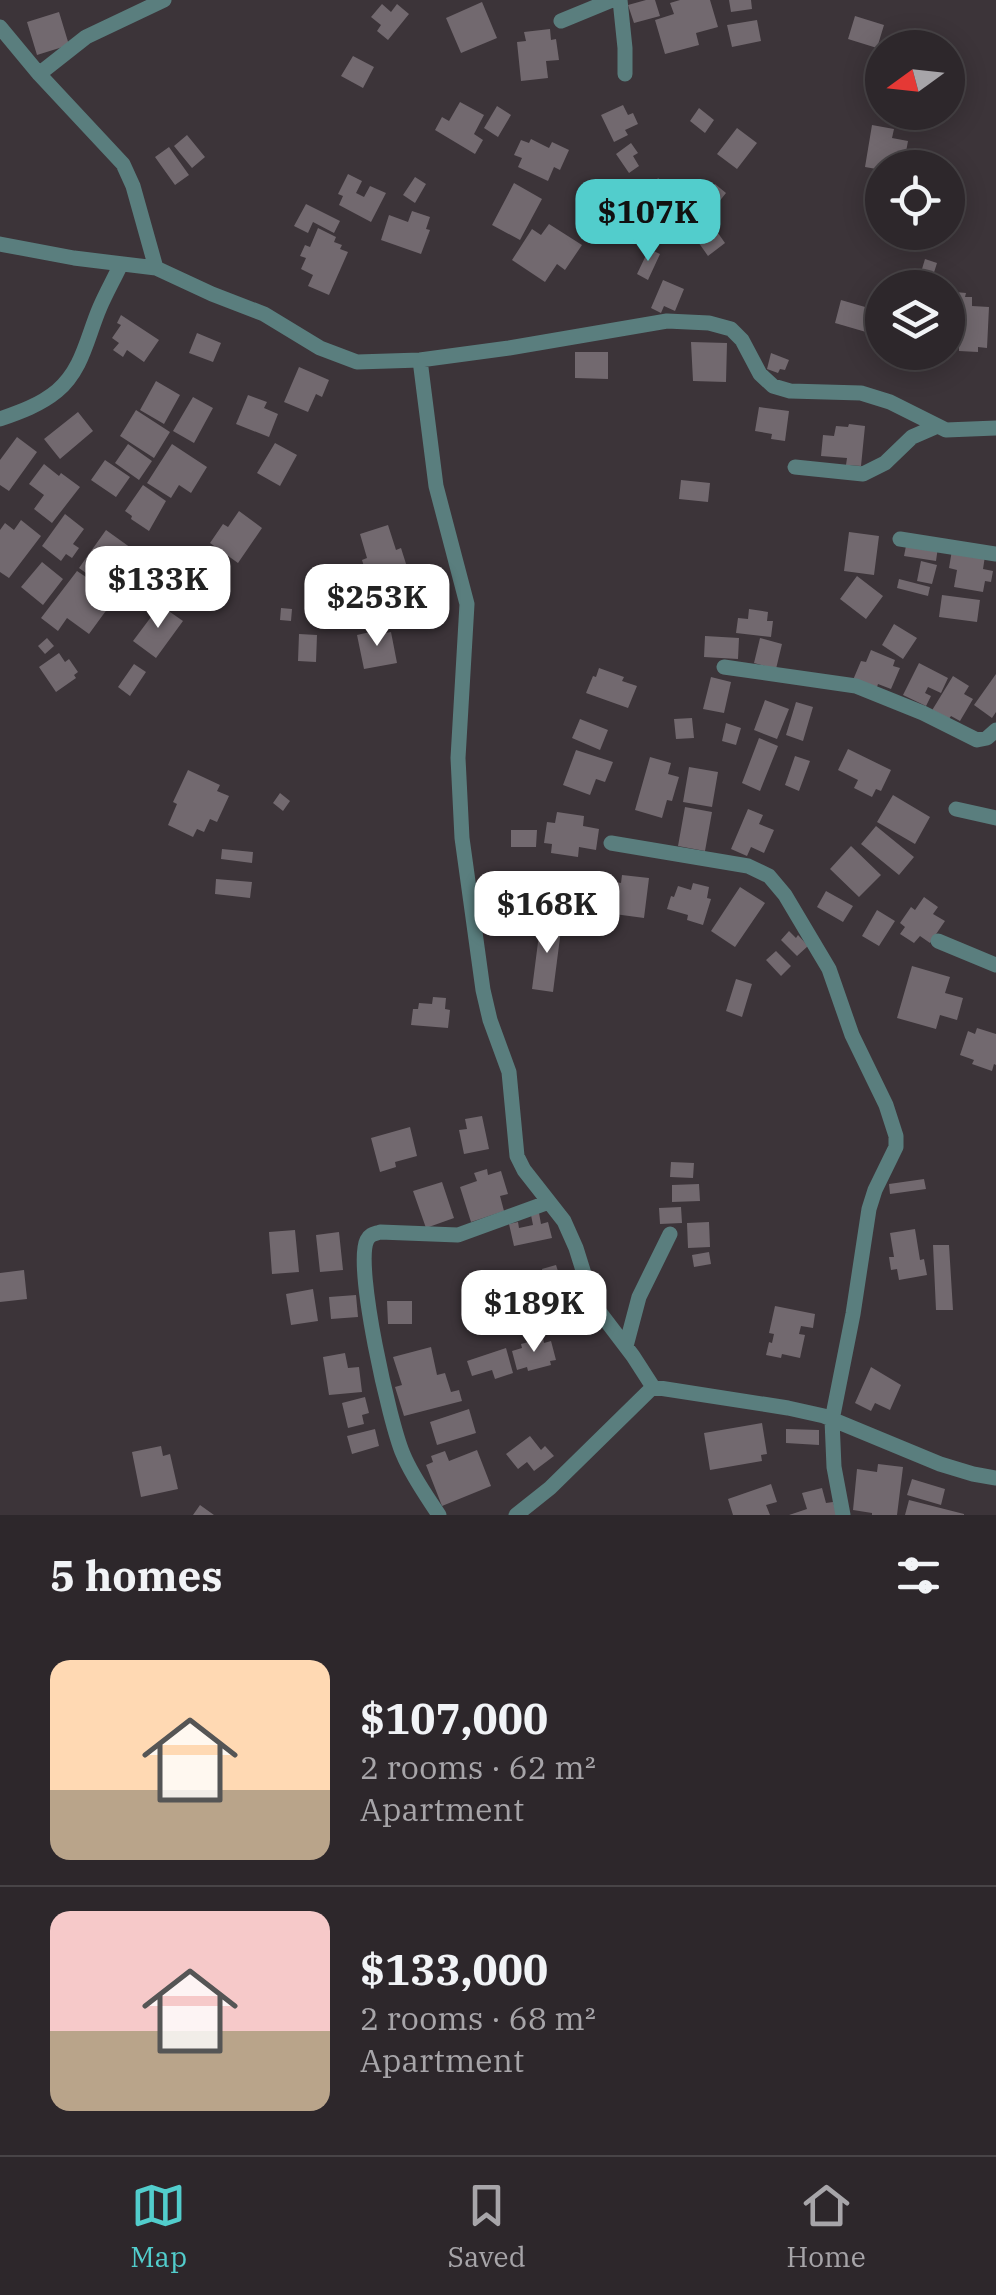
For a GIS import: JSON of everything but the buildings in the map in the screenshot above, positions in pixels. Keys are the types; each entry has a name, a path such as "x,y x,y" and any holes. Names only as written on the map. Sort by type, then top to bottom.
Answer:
{"street":[{"path":"38,74 86,37 164,0"},
{"path":"561,21 612,0"},
{"path":"620,0 624,74"},
{"path":"0,27 38,74 124,164 156,268"},
{"path":"0,244 156,268 264,314 287,330 356,362 420,360 667,321 709,323 731,329 742,340 760,374 773,386 790,391 862,393 890,402 935,426 956,431 996,428"},
{"path":"0,419 36,406 70,378 121,264"},
{"path":"420,360 436,486 466,604 458,781 462,838 483,990 510,1072 517,1156 524,1170 564,1221 598,1310 653,1388 788,1408 832,1420 940,1464 996,1478"},
{"path":"795,467 864,474 885,463 912,437 935,426"},
{"path":"900,539 996,554"},
{"path":"724,667 856,686 923,712 977,740 996,730"},
{"path":"956,809 996,818"},
{"path":"611,843 748,866 769,876 785,895 829,969 852,1035 886,1106 897,1143 869,1209 832,1420 842,1515"},
{"path":"938,940 996,965"},
{"path":"439,1515 402,1453 394,1426 370,1323 364,1274 366,1241 380,1232 458,1235 549,1202"},
{"path":"626,1346 639,1297 670,1234"},
{"path":"516,1515 550,1488 653,1388"}]}
